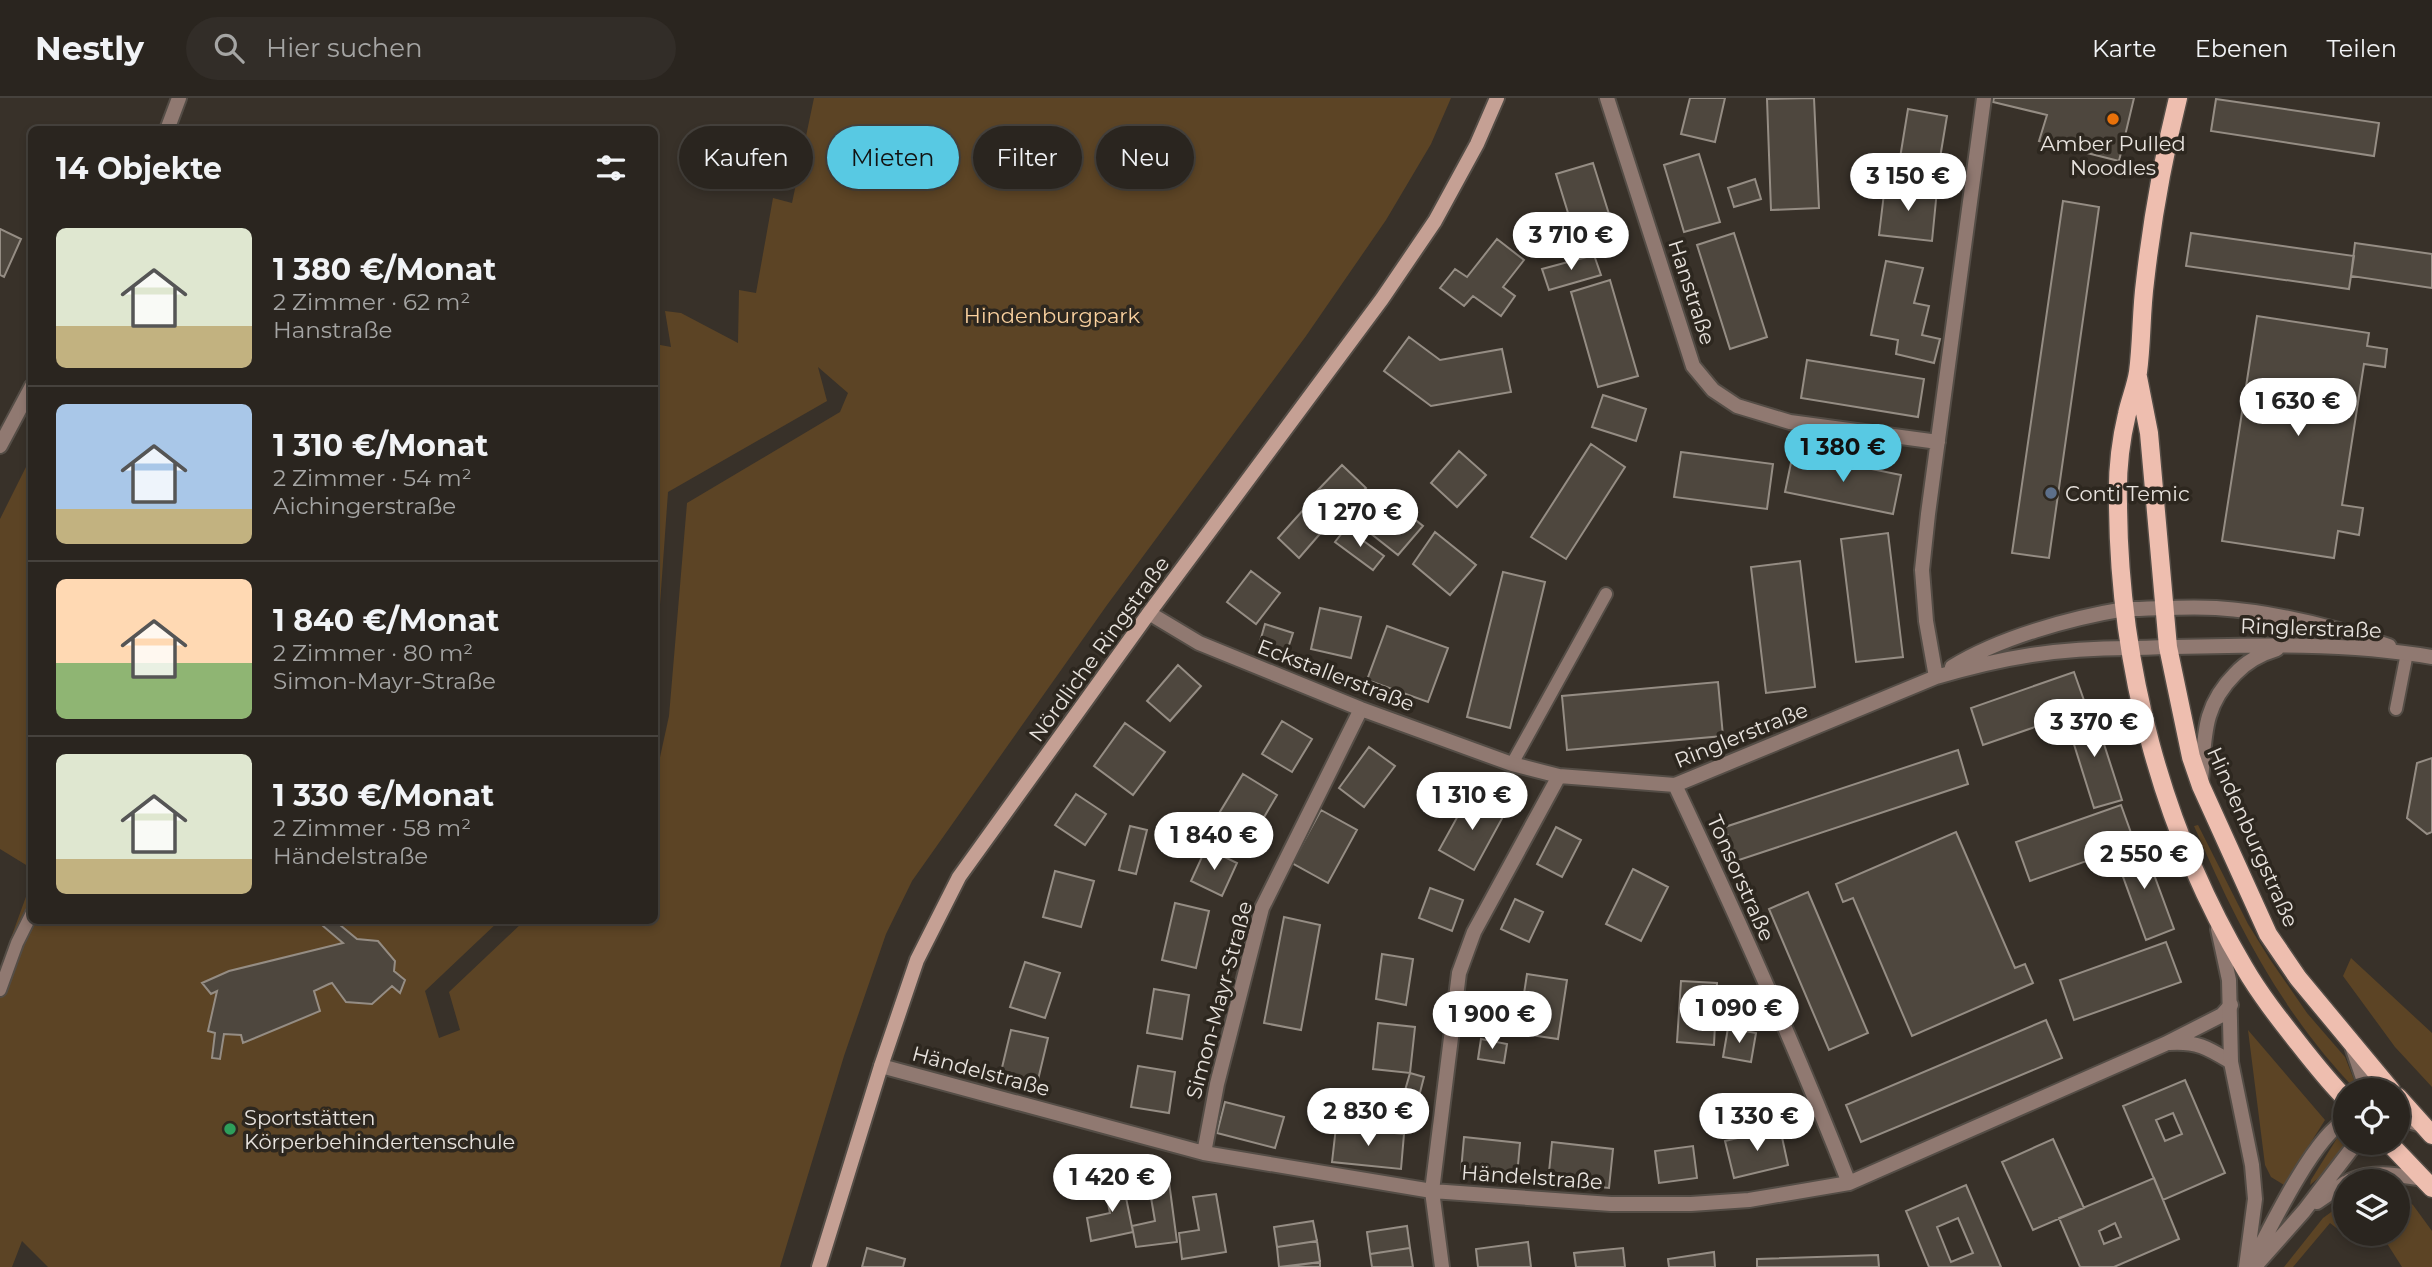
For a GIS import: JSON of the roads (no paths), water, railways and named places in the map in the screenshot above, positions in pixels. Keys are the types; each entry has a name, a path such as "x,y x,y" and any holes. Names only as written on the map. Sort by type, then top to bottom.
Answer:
{"main road":[{"name":"Nördliche Ringstraße","path":"819,1267 917,960 960,877 1149,613 1390,288 1435,221 1477,144 1497,98"},
{"name":"Hindenburgstraße","path":"2178,98 2149,255 2138,375 2127,414 2120,456 2118,502 2129,648 2163,788 2184,846 2216,917 2245,970 2279,1020 2333,1084"},
{"name":"Hindenburgstraße","path":"2138,375 2149,433 2168,647 2191,757 2200,786 2268,934 2298,978 2380,1078"},
{"path":"2410,1111 2427,1130"},
{"path":"2400,1155 2428,1184"}],"street":[{"path":"168,126 179,98"},
{"name":"Hanstraße","path":"1607,98 1693,366 1713,390 1737,406 1790,422 1938,442"},
{"path":"1936,677 1926,621 1922,570 1984,98"},
{"path":"0,446 28,394"},
{"name":"Ringlerstraße","path":"1512,764 1559,776 1675,785 1936,677 1970,657 2086,615 2125,610 2218,608 2288,617 2341,629 2407,653"},
{"name":"Eckstallerstraße","path":"1149,613 1199,643 1361,709 1512,764"},
{"path":"2200,786 2207,727 2214,699 2226,682 2248,661 2265,652 2290,646"},
{"name":"Ringlerstraße","path":"1936,677 2016,657 2094,648 2290,646 2432,657"},
{"name":"Simon-Mayr-Straße","path":"1203,1153 1217,1084 1262,908 1361,709"},
{"path":"1442,1267 1432,1191 1459,974 1474,932 1559,776"},
{"name":"Tonsorstraße","path":"1675,785 1818,1103 1849,1182"},
{"name":"Hindenburgstraße","path":"2216,917 2229,980 2231,1062 2252,1165 2255,1199 2250,1267"},
{"name":"Händelstraße","path":"881,1066 1203,1153 1432,1191 1611,1204 1691,1204 1749,1200 1849,1182 2165,1044 2222,1015 2231,1005"},
{"name":"Händelstraße","path":"2165,1044 2185,1042 2204,1045 2231,1062"},
{"name":"Hindenburgstraße","path":"2350,1044 2363,1078"},
{"path":"2410,1123 2427,1130"},
{"path":"2250,1267 2283,1203 2317,1149 2333,1129"},
{"path":"2250,1267 2304,1211 2347,1155"},
{"path":"2410,1179 2428,1184"},
{"path":"2304,1211 2333,1191"}],"lane":[{"path":"1512,764 1606,594"},
{"path":"2396,709 2407,653"},
{"path":"0,990 28,921"}],"place":[{"name":"Amber Pulled Noodles","path":"2113,119"},
{"name":"Conti Temic","path":"2051,493"},
{"name":"Sportstätten Körperbehindertenschule","path":"230,1129"}],"park label":[{"name":"Hindenburgpark","path":"1052,315"}]}
